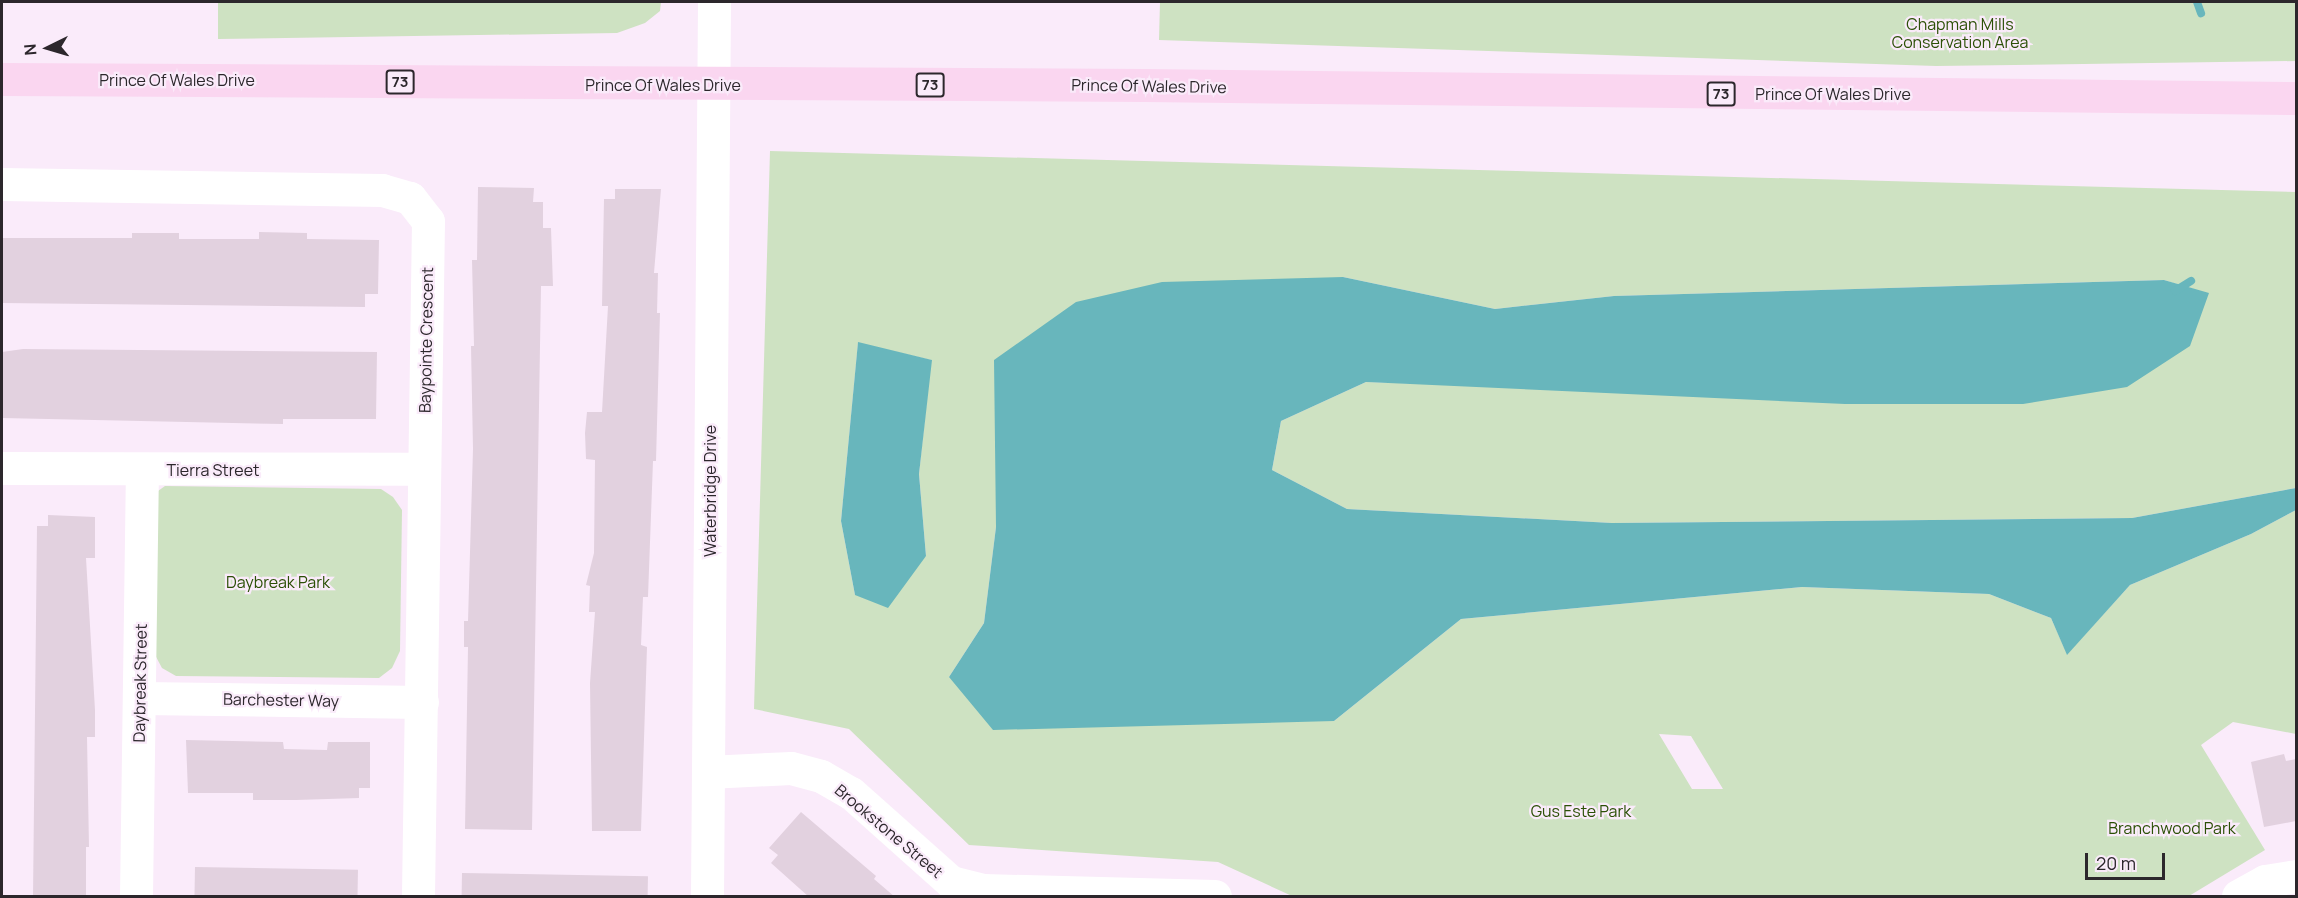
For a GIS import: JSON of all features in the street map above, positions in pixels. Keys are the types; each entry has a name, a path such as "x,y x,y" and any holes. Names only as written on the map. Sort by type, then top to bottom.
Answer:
{"main road":[{"name":"Prince Of Wales Drive","path":"2,79 1145,86 2296,98"}],"street":[{"name":"Waterbridge Drive","path":"707,897 714,2"},
{"name":"Baypointe Crescent","path":"2,184 382,190 410,198 428,220 422,702 417,897"},
{"name":"Tierra Street","path":"2,468 424,469"},
{"name":"Daybreak Street","path":"136,897 141,698 142,470"},
{"name":"Barchester Way","path":"141,698 422,702"},
{"name":"Brookstone Street","path":"708,772 791,768 821,776 851,793 951,882 983,890 1215,897"},
{"path":"2238,897 2265,881 2296,876"}],"green space":[{"path":"218,2 661,2 660,11 645,23 617,33 218,39"},
{"name":"Chapman Mills Conservation Area","path":"1160,2 2296,2 2296,61 1936,66 1159,40"},
{"path":"770,151 2296,192 2296,488 2132,518 1612,523 1347,509 1272,470 1281,421 1366,382 1494,386 2209,294 2164,280 1614,296 1495,309 1343,277 996,527 984,623 949,677 1334,721 1461,619 1802,587 1989,594 2051,618 2067,654 2130,585 2251,534 2296,510 2296,734 2233,722 2201,745 2265,850 2189,896 1292,896 1218,862 969,845 849,729 754,709","holes":["858,343 931,360 919,474 926,556 855,595 841,521","1659,734 1691,736 1723,789 1692,789"]},
{"name":"Daybreak Park","path":"165,486 381,489 393,497 402,510 400,651 392,668 379,678 176,676 162,668 154,653 158,491"}],"water":[{"path":"1343,277 1495,309 1614,296 2164,280 2209,293 2190,346 2127,387 2023,404 1845,404 1366,382 1281,421 1272,470 1347,509 1612,523 2132,518 2296,488 2296,510 2251,534 2130,585 2067,655 2051,618 1989,594 1802,587 1461,619 1334,721 993,730 949,677 984,623 996,527 994,360 1076,302 1162,282"},
{"path":"858,342 932,360 919,474 926,556 888,608 855,595 841,521"}],"building":[{"path":"478,187 534,188 533,202 543,202 543,228 551,228 553,286 541,286 532,830 465,829 468,647 464,647 464,621 468,621 473,449 472,260 477,260"},
{"path":"615,189 661,189 654,273 658,273 657,313 660,313 656,461 653,461 648,597 643,597 641,645 647,647 641,831 592,831 590,683 595,612 589,612 590,586 586,585 594,553 595,460 586,459 585,433 587,412 602,412 608,306 602,306 604,199 615,199"},
{"path":"259,232 307,233 307,239 379,240 378,294 365,294 365,307 2,303 2,238 132,238 132,233 179,233 179,239 259,239"},
{"path":"23,349 377,352 376,419 283,419 283,424 2,418 2,352"},
{"path":"48,515 95,517 95,558 86,558 95,737 87,737 89,847 86,847 86,897 33,897 37,526 48,526"},
{"path":"186,740 283,742 284,749 327,750 328,742 370,742 370,788 359,788 359,798 296,800 253,800 253,793 188,793"},
{"path":"2284,754 2286,761 2296,759 2296,821 2264,827 2251,762"},
{"path":"801,812 876,876 874,879 895,897 809,897 771,863 778,855 769,848"},
{"path":"195,867 358,870 358,896 194,896"},
{"path":"462,873 648,876 648,896 462,896"}],"waterway":[{"path":"2197,2 2201,13"},
{"path":"2175,291 2191,281"}],"park label":[{"name":"Gus Este Park","path":"1581,811"},
{"name":"Branchwood Park","path":"2172,828"}]}
